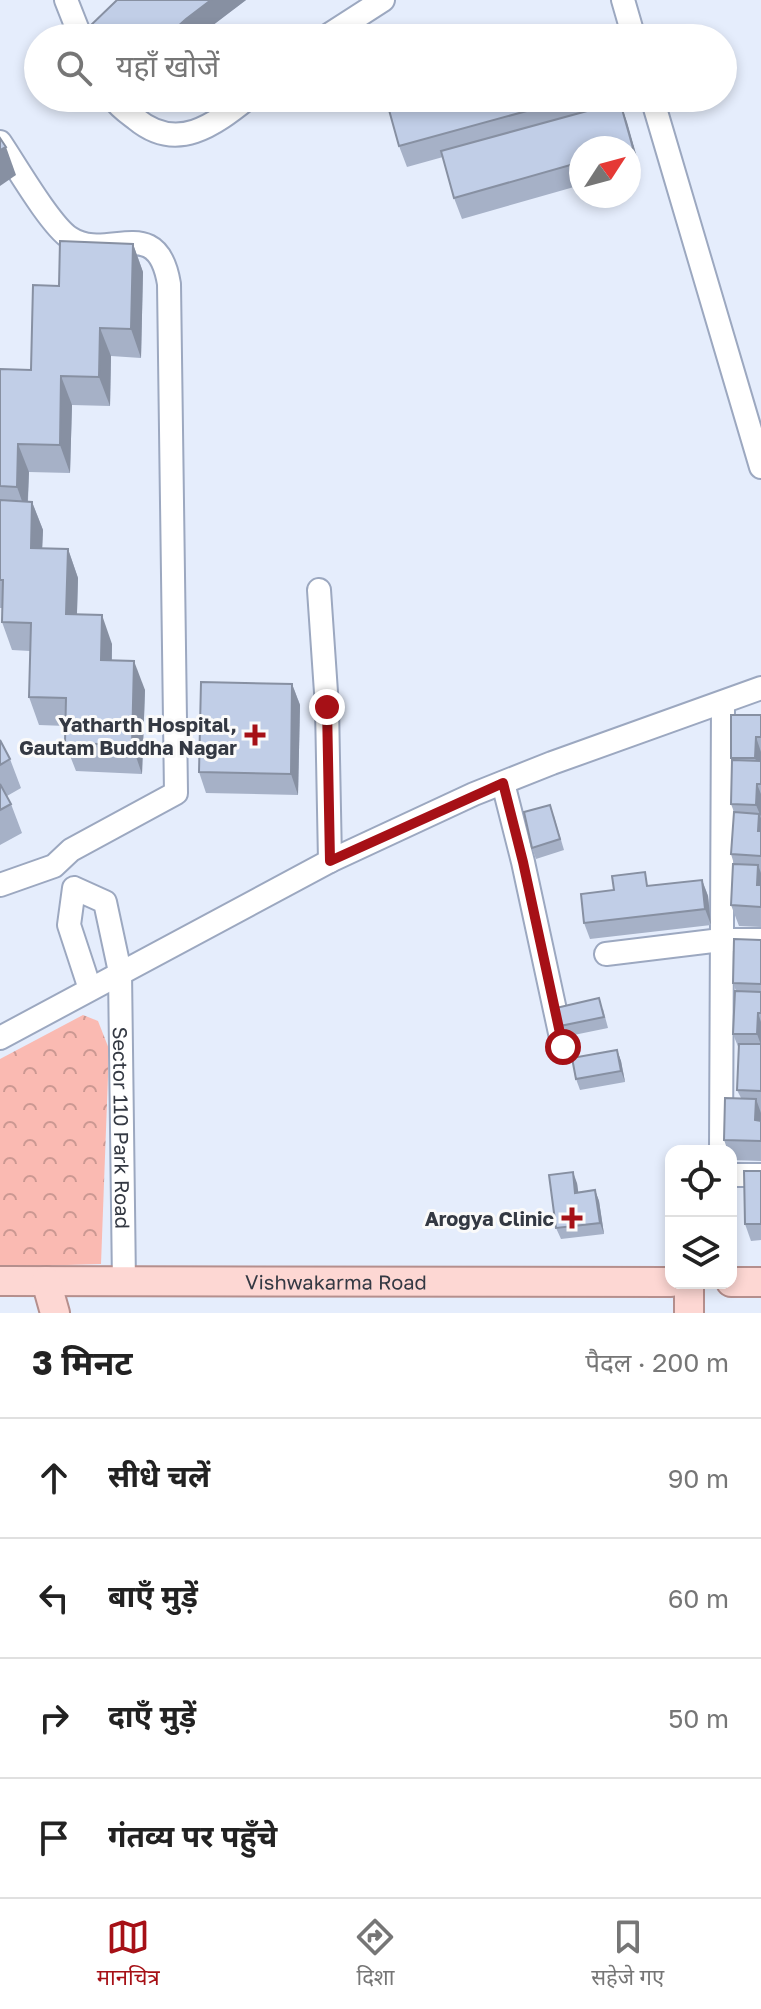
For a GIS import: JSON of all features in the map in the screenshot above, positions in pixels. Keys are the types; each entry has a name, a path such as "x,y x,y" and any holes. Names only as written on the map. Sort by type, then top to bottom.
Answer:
{"main road":[{"name":"Vishwakarma Road","path":"0,1281 665,1282"},
{"path":"46,1281 55,1313"},
{"path":"737,1282 761,1282"},
{"path":"689,1289 689,1313"}],"street":[{"path":"66,0 75,24"},
{"path":"346,24 383,0"},
{"path":"623,0 630,24"},
{"path":"129,112 142,124 167,134 186,135 203,130 228,112"},
{"path":"656,112 761,467"},
{"path":"0,142 55,223 70,239 151,247 160,254 167,267 176,793 71,850 54,866 0,885"},
{"path":"319,590 327,707 330,861"},
{"path":"0,1038 330,861 552,763 761,688"},
{"path":"721,1145 723,704"},
{"path":"721,728 748,727"},
{"path":"503,783 563,1047"},
{"path":"54,866 74,888 69,925 90,989"},
{"name":"Sector 110 Park Road","path":"74,888 105,902 120,972 124,1283"},
{"path":"606,954 721,940 761,940"},
{"path":"737,1175 761,1175"}],"green space":[{"path":"83,1015 98,1021 109,1049 101,1264 0,1267 0,1059"}],"building":[{"path":"117,0 211,0 180,24 92,24"},
{"path":"390,112 523,112 399,146"},
{"path":"583,112 623,112 630,136 569,136 569,165 454,198 441,151"},
{"path":"60,241 133,244 131,329 100,328 99,377 61,376 60,445 18,444 17,487 0,486 0,369 31,370 33,285 59,286"},
{"path":"0,500 32,502 31,548 68,549 66,614 102,615 101,660 134,661 132,745 65,743 66,698 29,697 31,623 2,622"},
{"path":"201,682 292,684 291,774 199,772"},
{"path":"731,715 761,715 761,737 756,737 755,758 731,758"},
{"path":"0,740 10,759 0,765"},
{"path":"732,760 761,761 761,784 757,784 756,805 731,804"},
{"path":"0,784 11,804 0,810"},
{"path":"550,805 560,839 532,848 524,812"},
{"path":"734,812 759,814 761,856 731,854"},
{"path":"733,864 758,865 757,885 761,885 761,907 731,905"},
{"path":"645,872 647,886 702,880 705,909 584,923 581,894 614,890 612,876"},
{"path":"734,939 761,940 761,984 733,983"},
{"path":"735,991 761,992 757,1034 733,1034"},
{"path":"599,998 604,1017 560,1026 556,1008"},
{"path":"739,1044 761,1044 761,1091 737,1090"},
{"path":"617,1050 621,1071 576,1079 572,1058"},
{"path":"725,1098 756,1099 755,1120 761,1121 761,1141 724,1140"},
{"path":"744,1171 761,1171 761,1224 745,1224"},
{"path":"573,1172 575,1193 595,1190 600,1223 556,1228 549,1175"}],"place":[{"name":"Yatharth Hospital, Gautam Buddha Nagar","path":"255,735"},
{"name":"Arogya Clinic","path":"572,1218"}],"route":[{"path":"327,707 330,861 503,783 563,1047"}]}
